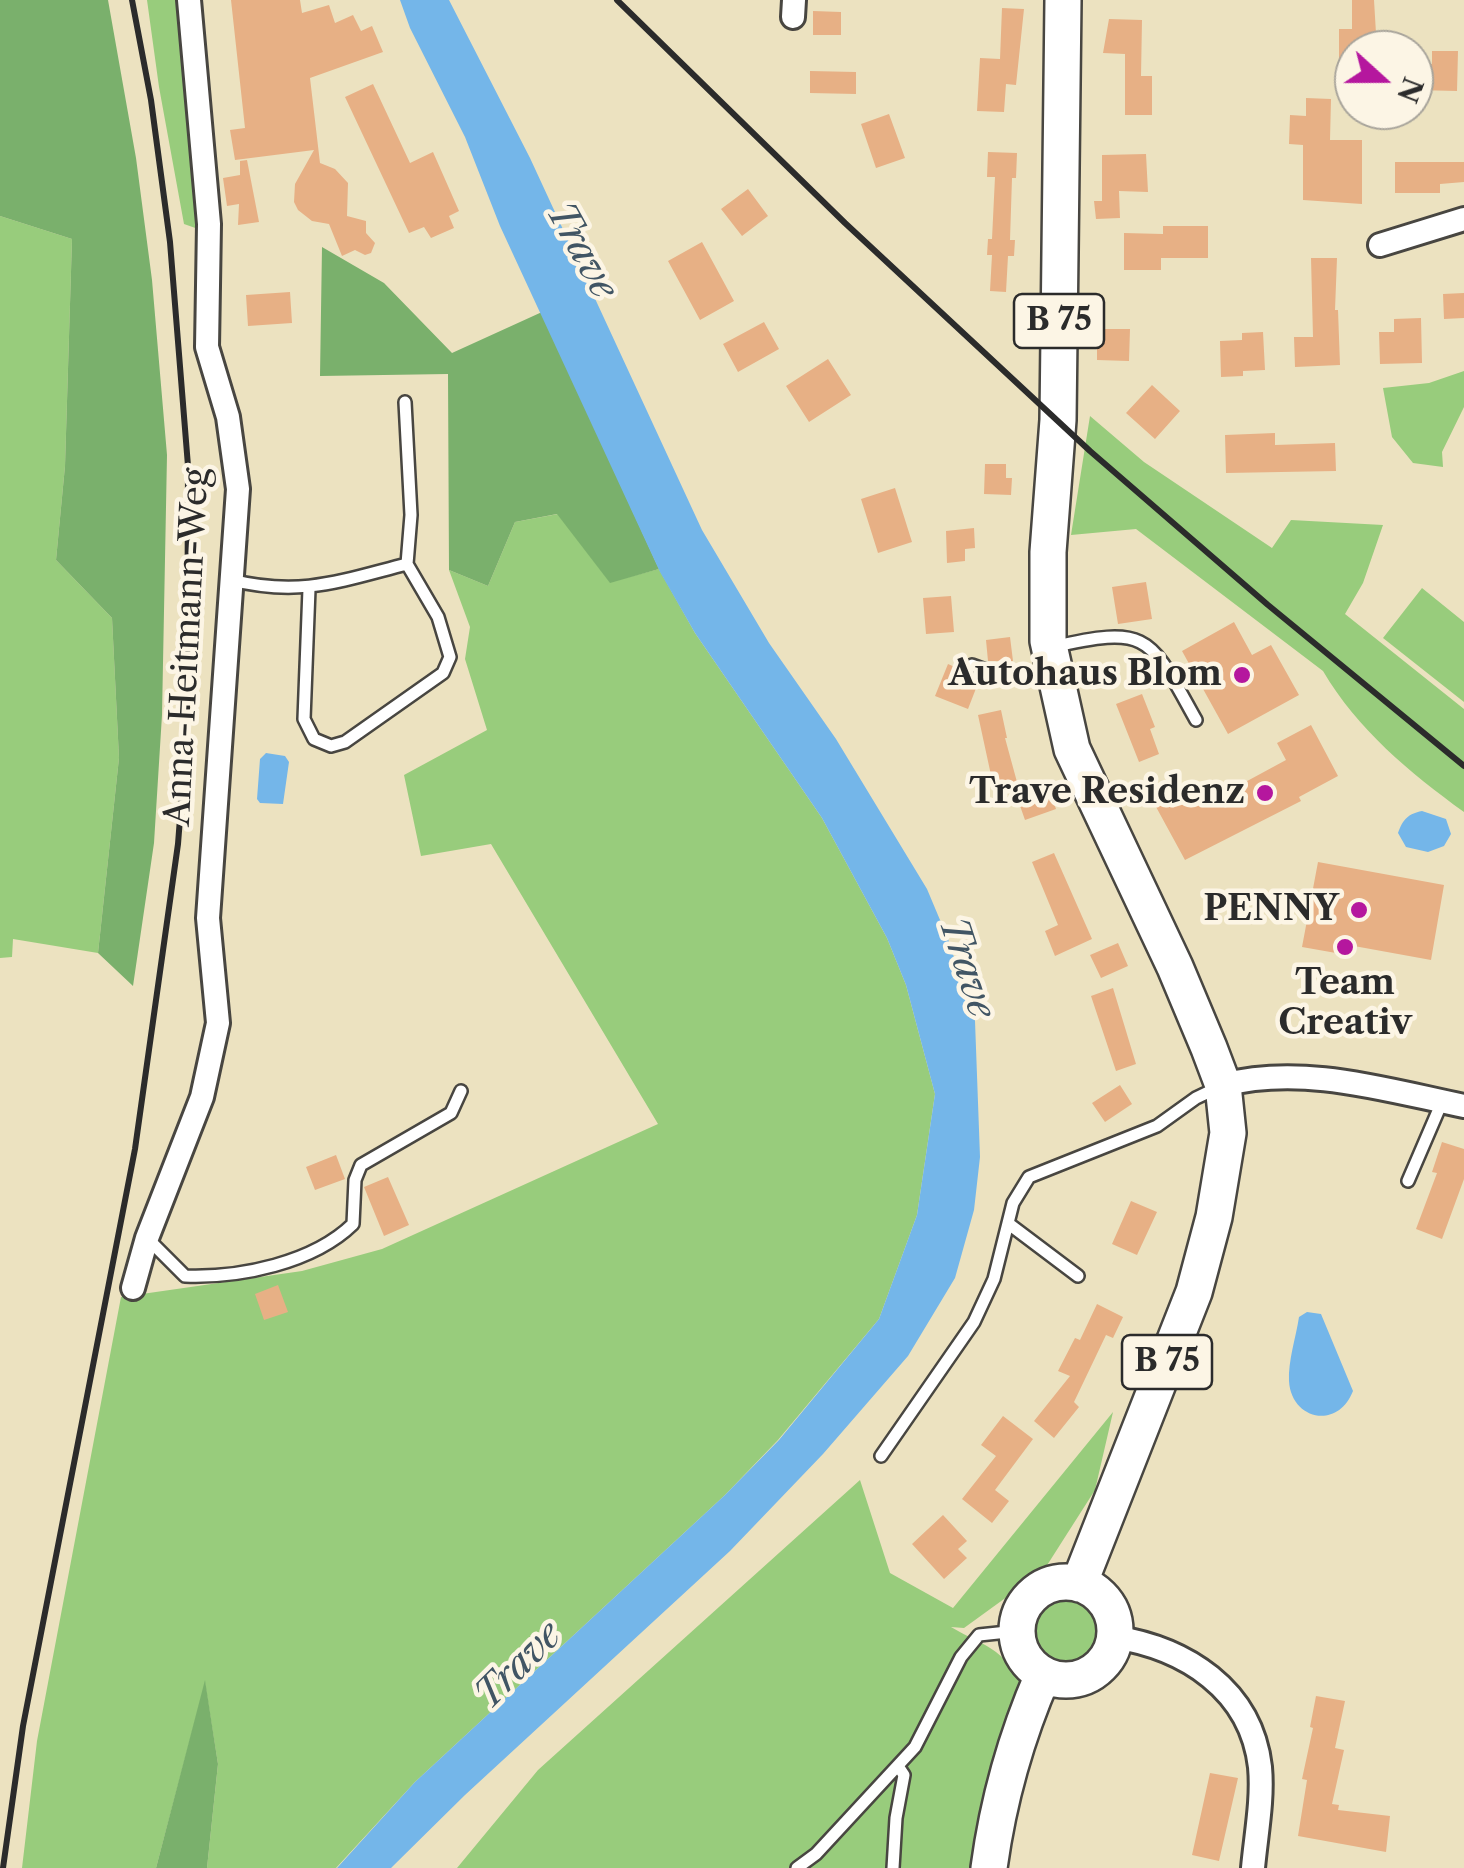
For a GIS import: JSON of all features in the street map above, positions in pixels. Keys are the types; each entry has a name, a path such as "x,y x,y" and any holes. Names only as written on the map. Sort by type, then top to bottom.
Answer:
{"main road":[{"name":"B 75","path":"1063,0 1058,420 1048,552 1052,662 1072,749 1175,967 1223,1085 1228,1133 1214,1217 1194,1292 1079,1584"},
{"path":"1061,1582 1079,1584 1106,1603 1114,1624 1106,1659 1088,1674 1070,1680 1042,1675 1022,1654 1017,1630 1024,1605 1038,1590 1061,1582"},
{"path":"989,1868 995,1820 1011,1759 1042,1675"}],"street":[{"name":"Anna-Heitmann-Weg","path":"133,1288 146,1238 202,1096 218,1023 208,918 238,489 228,418 207,347 210,224 190,0"},
{"path":"1380,245 1464,220"},
{"path":"1223,1085 1267,1078 1309,1078 1453,1104"},
{"path":"1114,1637 1156,1646 1189,1660 1219,1685 1241,1716 1256,1748 1260,1770 1253,1868"}],"lane":[{"path":"308,589 304,718 314,738 331,746 345,742 443,672 450,657 438,617 408,564 411,516 406,402"},
{"path":"231,580 264,588 308,589 408,564"},
{"path":"972,665 998,675 1026,679 1105,636 1131,636 1148,645 1165,664 1196,720"},
{"path":"881,1456 974,1322 994,1279 1013,1203 1029,1177 1157,1126 1196,1098 1223,1085"},
{"path":"146,1238 185,1276 210,1276 289,1261 340,1236 353,1224 355,1180 361,1164 451,1113 461,1092"},
{"path":"1408,1181 1453,1104"},
{"path":"1009,1224 1078,1276"},
{"path":"797,1868 816,1854 915,1748 961,1657 980,1635 1017,1630"},
{"path":"893,1868 904,1775 898,1766"}],"green space":[{"path":"0,0 108,0 136,158 152,280 167,455 162,715 154,843 133,986 98,953 119,758 112,618 56,560 65,466 72,239 0,216"},
{"path":"147,0 182,0 201,230 184,224"},
{"path":"0,216 72,239 65,466 56,560 112,618 119,758 98,953 13,939 12,957 0,958"},
{"path":"322,247 384,283 452,353 542,312 659,569 610,583 557,514 515,522 488,586 449,570 448,374 320,376"},
{"path":"1464,371 1464,407 1442,452 1443,467 1413,463 1392,437 1383,388 1429,383"},
{"path":"1090,416 1144,462 1272,548 1291,520 1383,525 1363,583 1345,614 1464,709 1464,812 1368,731 1323,671 1136,529 1071,535"},
{"path":"558,514 610,582 659,569 695,633 822,818 887,938 906,985 935,1094 917,1215 879,1319 778,1440 725,1495 415,1782 336,1868 207,1868 218,1764 205,1683 156,1868 22,1868 37,1741 121,1297 302,1271 382,1249 658,1124 491,844 421,856 404,775 487,730 465,659 470,627 449,570 488,586 515,522"},
{"path":"1422,588 1464,622 1464,702 1383,638"},
{"path":"1113,1412 1095,1490 1044,1570 964,1628 951,1627 1000,1655 1021,1685 980,1868 457,1868 538,1770 860,1480 890,1573 953,1608"},
{"path":"1065,1594 1092,1605 1103,1632 1092,1659 1065,1670 1038,1659 1027,1632 1038,1605"},
{"path":"205,1680 218,1764 207,1868 156,1868"}],"water":[{"path":"400,0 449,0 530,158 702,530 769,643 836,739 927,889 975,1021 980,1157 974,1210 955,1278 908,1356 823,1454 730,1551 391,1868 337,1868 415,1782 725,1495 779,1440 879,1319 917,1215 935,1094 906,985 887,938 822,818 695,633 660,572"},
{"path":"266,753 285,756 289,762 283,804 260,803 257,799 260,759"},
{"path":"1422,811 1446,819 1451,834 1444,846 1428,852 1406,847 1398,833 1407,818"},
{"path":"1307,1312 1321,1314 1353,1391 1337,1412 1326,1415 1316,1415 1298,1404 1289,1381 1299,1317"}],"building":[{"path":"231,0 300,0 302,13 329,5 335,23 353,15 361,31 372,26 383,52 310,78 320,163 335,169 348,183 347,216 366,221 366,233 375,243 371,253 365,255 355,250 342,256 329,224 312,221 298,210 294,202 295,184 314,150 235,160 230,130 245,128"},
{"path":"1352,0 1374,0 1376,30 1339,30 1352,29"},
{"path":"1002,8 1024,9 1016,85 1006,84 1004,112 977,111 980,58 1000,59"},
{"path":"813,11 841,12 841,35 813,35"},
{"path":"1109,19 1142,20 1141,76 1152,76 1152,115 1125,115 1125,54 1103,53"},
{"path":"1434,51 1458,51 1457,91 1434,90"},
{"path":"810,71 856,72 856,94 810,93"},
{"path":"373,84 410,163 433,152 459,211 449,216 454,228 431,238 424,227 409,233 345,97"},
{"path":"1306,98 1331,99 1330,140 1362,140 1362,204 1303,200 1303,145 1289,144 1290,115 1306,116"},
{"path":"889,114 905,158 876,168 861,124"},
{"path":"988,152 1017,153 1010,240 1015,240 1014,256 1008,256 1006,292 990,291 992,255 987,255 988,239 992,239 995,177 987,177"},
{"path":"1146,154 1148,192 1119,191 1120,218 1096,219 1094,201 1102,201 1102,155"},
{"path":"247,160 259,222 238,225 239,204 227,206 223,178 240,175 240,161"},
{"path":"1395,162 1464,162 1464,182 1440,184 1440,193 1395,193"},
{"path":"748,189 768,216 742,236 721,209"},
{"path":"1163,226 1208,226 1208,258 1161,258 1161,270 1124,270 1124,233 1163,234"},
{"path":"702,242 734,301 700,320 668,261"},
{"path":"1311,258 1337,258 1335,310 1340,365 1295,367 1294,337 1313,337"},
{"path":"290,292 292,323 248,326 246,295"},
{"path":"1464,293 1464,318 1444,319 1443,294"},
{"path":"1421,318 1422,363 1380,364 1379,332 1394,332 1394,319"},
{"path":"764,322 779,349 738,372 723,344"},
{"path":"1097,329 1130,329 1129,361 1097,360"},
{"path":"1263,332 1265,370 1221,377 1220,341 1242,340 1242,333"},
{"path":"828,359 851,395 809,422 786,386"},
{"path":"1152,385 1180,411 1155,439 1126,413"},
{"path":"1275,433 1275,445 1335,443 1336,471 1226,473 1225,435"},
{"path":"985,464 1006,464 1006,478 1012,478 1011,495 984,494"},
{"path":"895,488 912,542 878,553 861,499"},
{"path":"974,528 975,548 965,549 965,561 947,563 946,531"},
{"path":"1146,582 1152,619 1118,624 1112,587"},
{"path":"951,596 954,632 926,634 923,598"},
{"name":"Autohaus Blom","path":"1234,622 1252,655 1271,645 1299,695 1228,734 1182,651"},
{"path":"1010,637 1013,661 988,661 986,640"},
{"path":"948,664 980,678 968,709 935,696"},
{"path":"1142,694 1155,727 1150,729 1159,754 1139,762 1116,704"},
{"path":"1001,710 1017,782 994,789 978,715"},
{"name":"Trave Residenz","path":"1311,725 1338,776 1299,797 1301,801 1185,860 1149,794 1164,786 1168,792 1187,781 1201,806 1286,760 1277,743"},
{"path":"1049,789 1056,809 1025,820 1018,800"},
{"path":"1054,853 1092,939 1055,956 1045,931 1058,925 1032,862"},
{"path":"1318,862 1444,885 1431,960 1354,946 1353,956 1302,947"},
{"path":"1118,943 1128,966 1101,978 1090,955"},
{"path":"1113,988 1136,1064 1116,1071 1091,996"},
{"path":"1120,1085 1132,1104 1105,1122 1092,1103"},
{"path":"1442,1142 1464,1149 1464,1179 1442,1239 1416,1229 1437,1173 1432,1172"},
{"path":"336,1155 345,1179 315,1190 306,1167"},
{"path":"388,1177 409,1225 384,1236 364,1187"},
{"path":"1131,1201 1157,1212 1137,1255 1112,1244"},
{"path":"278,1285 288,1312 264,1320 255,1294"},
{"path":"1097,1304 1123,1317 1113,1338 1106,1335 1074,1402 1079,1407 1054,1438 1034,1421 1070,1376 1058,1371 1075,1338 1080,1340"},
{"path":"1003,1416 1033,1439 995,1490 1009,1501 992,1523 962,1499 996,1456 981,1445"},
{"path":"943,1515 967,1541 958,1549 967,1558 944,1579 912,1544"},
{"path":"1316,1696 1345,1701 1335,1748 1344,1750 1332,1804 1339,1805 1338,1810 1390,1816 1386,1852 1298,1836 1307,1780 1302,1779"},
{"path":"1210,1773 1238,1778 1219,1861 1192,1855"}],"railway":[{"path":"3,1868 23,1726 135,1149 178,844 187,728 188,466 170,242 151,100 132,0"},
{"path":"617,0 845,223 1090,451 1268,605 1464,766"}],"place":[{"name":"Autohaus Blom","path":"1242,675"},
{"name":"Trave Residenz","path":"1265,793"},
{"name":"PENNY","path":"1359,910"},
{"name":"Team Creativ","path":"1345,947"}],"water label":[{"name":"Trave","path":"581,251"},
{"name":"Trave","path":"966,968"},
{"name":"Trave","path":"519,1666"}]}
